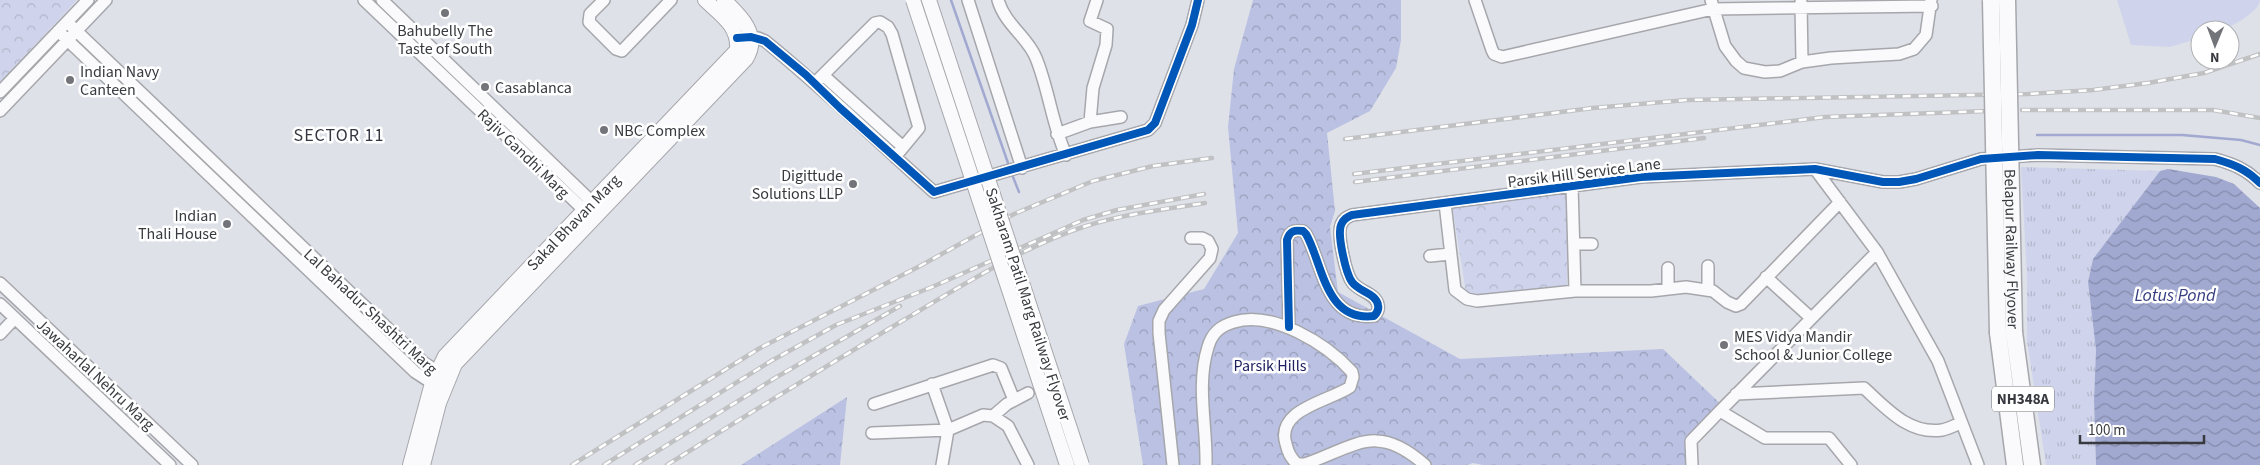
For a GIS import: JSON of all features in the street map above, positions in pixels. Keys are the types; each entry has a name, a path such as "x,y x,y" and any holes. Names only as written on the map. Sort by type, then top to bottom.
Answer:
{"highway":[{"name":"Belapur Railway Flyover","path":"1991,0 2006,333 2015,465"},
{"name":"Belapur Railway Flyover","path":"2007,0 2006,333 2032,465"}],"main road":[{"path":"705,0 730,24 737,38"},
{"path":"724,0 745,22 751,37"},
{"name":"Sakharam Patil Marg Railway Flyover","path":"913,0 1067,465"},
{"name":"Sakharam Patil Marg Railway Flyover","path":"929,0 1082,465"},
{"name":"Sakal Bhavan Marg","path":"591,209 746,58 750,52 751,37"},
{"name":"Sakal Bhavan Marg","path":"410,465 438,378 455,364 591,209 737,50 737,38"},
{"name":"Sakal Bhavan Marg","path":"423,465 438,378"}],"street":[{"path":"0,92 88,0"},
{"path":"0,111 106,0"},
{"name":"Rajiv Gandhi Marg","path":"364,0 487,117 591,209"},
{"name":"Rajiv Gandhi Marg","path":"382,0 495,108 591,209"},
{"path":"604,0 590,14 589,22 616,49 622,51 671,0"},
{"path":"968,0 1022,168"},
{"path":"998,0 1001,12 1036,56 1057,134 1066,155"},
{"path":"1090,122 1093,88 1106,45 1107,29 1090,21 1097,0"},
{"path":"737,38 751,37 765,41 815,83 934,192 1148,130 1154,123 1192,25 1198,0"},
{"path":"1475,0 1492,50 1494,54 1502,58 1712,4 1931,3 1926,35 1914,49 1899,54 1831,58 1802,62 1780,71 1754,71 1744,68 1725,46 1712,4"},
{"path":"1801,4 1802,62"},
{"name":"Lal Bahadur Shashtri Marg","path":"67,22 438,378"},
{"path":"815,83 875,23 880,22 888,27 892,34 919,125 918,130 895,157"},
{"name":"Lal Bahadur Shashtri Marg","path":"58,31 412,369 438,378"},
{"path":"823,74 903,147"},
{"path":"487,117 495,108"},
{"path":"1057,134 1090,122 1121,117"},
{"name":"Parsik Hill Service Lane","path":"1289,327 1287,240 1291,232 1295,230 1304,231 1308,238 1325,284 1333,299 1349,312 1360,316 1374,316 1378,311 1376,300 1371,295 1358,290 1347,274 1340,232 1341,224 1345,218 1358,214 1641,177 1815,169 1883,182 1898,182 1916,179 1981,159 2038,155 2215,159 2235,164 2250,173 2260,183"},
{"path":"1815,169 1877,252 1938,361 1978,465"},
{"path":"1572,185 1575,291"},
{"path":"1445,203 1455,290 1467,299 1477,301 1575,291 1651,291 1668,288 1708,290 1736,306 1741,304 1840,202"},
{"path":"1173,465 1159,321 1164,310 1210,258 1212,249 1208,241 1202,238 1190,238"},
{"path":"1574,244 1592,244"},
{"path":"1692,465 1690,441 1877,252"},
{"path":"1430,256 1450,254"},
{"path":"1708,266 1708,290"},
{"path":"1668,268 1668,288"},
{"path":"1766,277 1811,318"},
{"name":"Jawaharlal Nehru Marg","path":"0,284 192,465"},
{"name":"Jawaharlal Nehru Marg","path":"0,304 170,465"},
{"path":"0,334 15,318"},
{"path":"1206,465 1202,391 1205,358 1209,344 1216,331 1226,324 1250,318 1262,319 1289,327 1312,340 1348,368 1353,377 1350,387 1299,411 1288,422 1284,430 1284,437 1290,457 1296,464 1305,464 1368,440 1380,440 1400,446 1425,465"},
{"path":"874,404 993,364 1001,368 1014,400"},
{"path":"932,384 948,430 942,465"},
{"path":"1736,394 1864,388 1898,418 1909,424 1923,429 1942,430 1961,423"},
{"path":"993,416 1028,392"},
{"path":"1720,411 1765,438 1829,438 1851,465"},
{"path":"872,434 948,430 983,415 993,416 1008,426 1018,442 1028,465"}],"green space":[{"path":"0,0 77,0 0,82"},
{"name":"Parsik Hills","path":"1253,0 1401,0 1401,40 1396,68 1370,111 1327,133 1335,211 1330,227 1338,292 1460,359 1663,349 1727,410 1686,440 1689,465 1483,465 1473,463 1467,465 1143,465 1124,344 1138,306 1204,289 1238,233 1228,127 1234,69"},
{"path":"2117,0 2260,0 2255,9 2240,20 2190,20 2190,41 2170,47 2131,45"},
{"path":"2021,167 2160,171 2093,259 2088,282 2096,350 2094,400 2096,465 2046,465 2027,341 2027,277"},
{"path":"1567,191 1567,287 1479,296 1466,293 1452,205"},
{"path":"847,397 840,465 741,465"}],"water":[{"name":"Lotus Pond","path":"2168,169 2216,177 2234,184 2260,208 2260,465 2096,465 2094,400 2096,350 2088,282 2093,259 2160,171"}],"waterway":[{"path":"951,0 1008,163"},
{"path":"2037,135 2182,135 2241,140 2260,145"},
{"path":"1013,177 1019,192"}],"railway":[{"path":"1345,139 1593,108 1687,100 2028,94 2093,90 2204,73 2260,54"},
{"path":"1354,174 1825,117 2016,110"},
{"path":"2022,110 2213,110 2260,118"},
{"path":"1355,182 1704,138"},
{"path":"572,465 760,348 920,266 1014,214 1093,181 1153,166 1212,158"},
{"path":"604,465 771,361 836,325 932,287 1083,220 1117,210 1204,194"},
{"path":"667,465 872,339 1015,256 1063,234 1086,226 1145,212 1205,203"},
{"path":"635,465 775,378 900,306"}],"cycle path":[{"path":"737,38 751,37 765,41 806,75 934,192 1148,130 1155,123 1192,25 1198,0"},
{"path":"1289,327 1287,240 1291,232 1295,231 1303,231 1306,234 1322,275 1335,301 1345,310 1358,315 1374,316 1377,312 1377,301 1352,282 1345,263 1340,230 1343,221 1352,215 1641,177 1815,169 1883,182 1899,182 1916,179 1981,159 2038,155 2215,159 2239,168 2250,174 2260,183"}],"place":[{"name":"Bahubelly The Taste of South","path":"445,13"},
{"name":"Indian Navy Canteen","path":"70,80"},
{"name":"Casablanca","path":"485,87"},
{"name":"NBC Complex","path":"604,130"},
{"name":"Digittude Solutions LLP","path":"853,184"},
{"name":"Indian Thali House","path":"227,224"},
{"name":"MES Vidya Mandir School & Junior College","path":"1724,345"}],"district":[{"name":"SECTOR 11","path":"339,135"}]}
